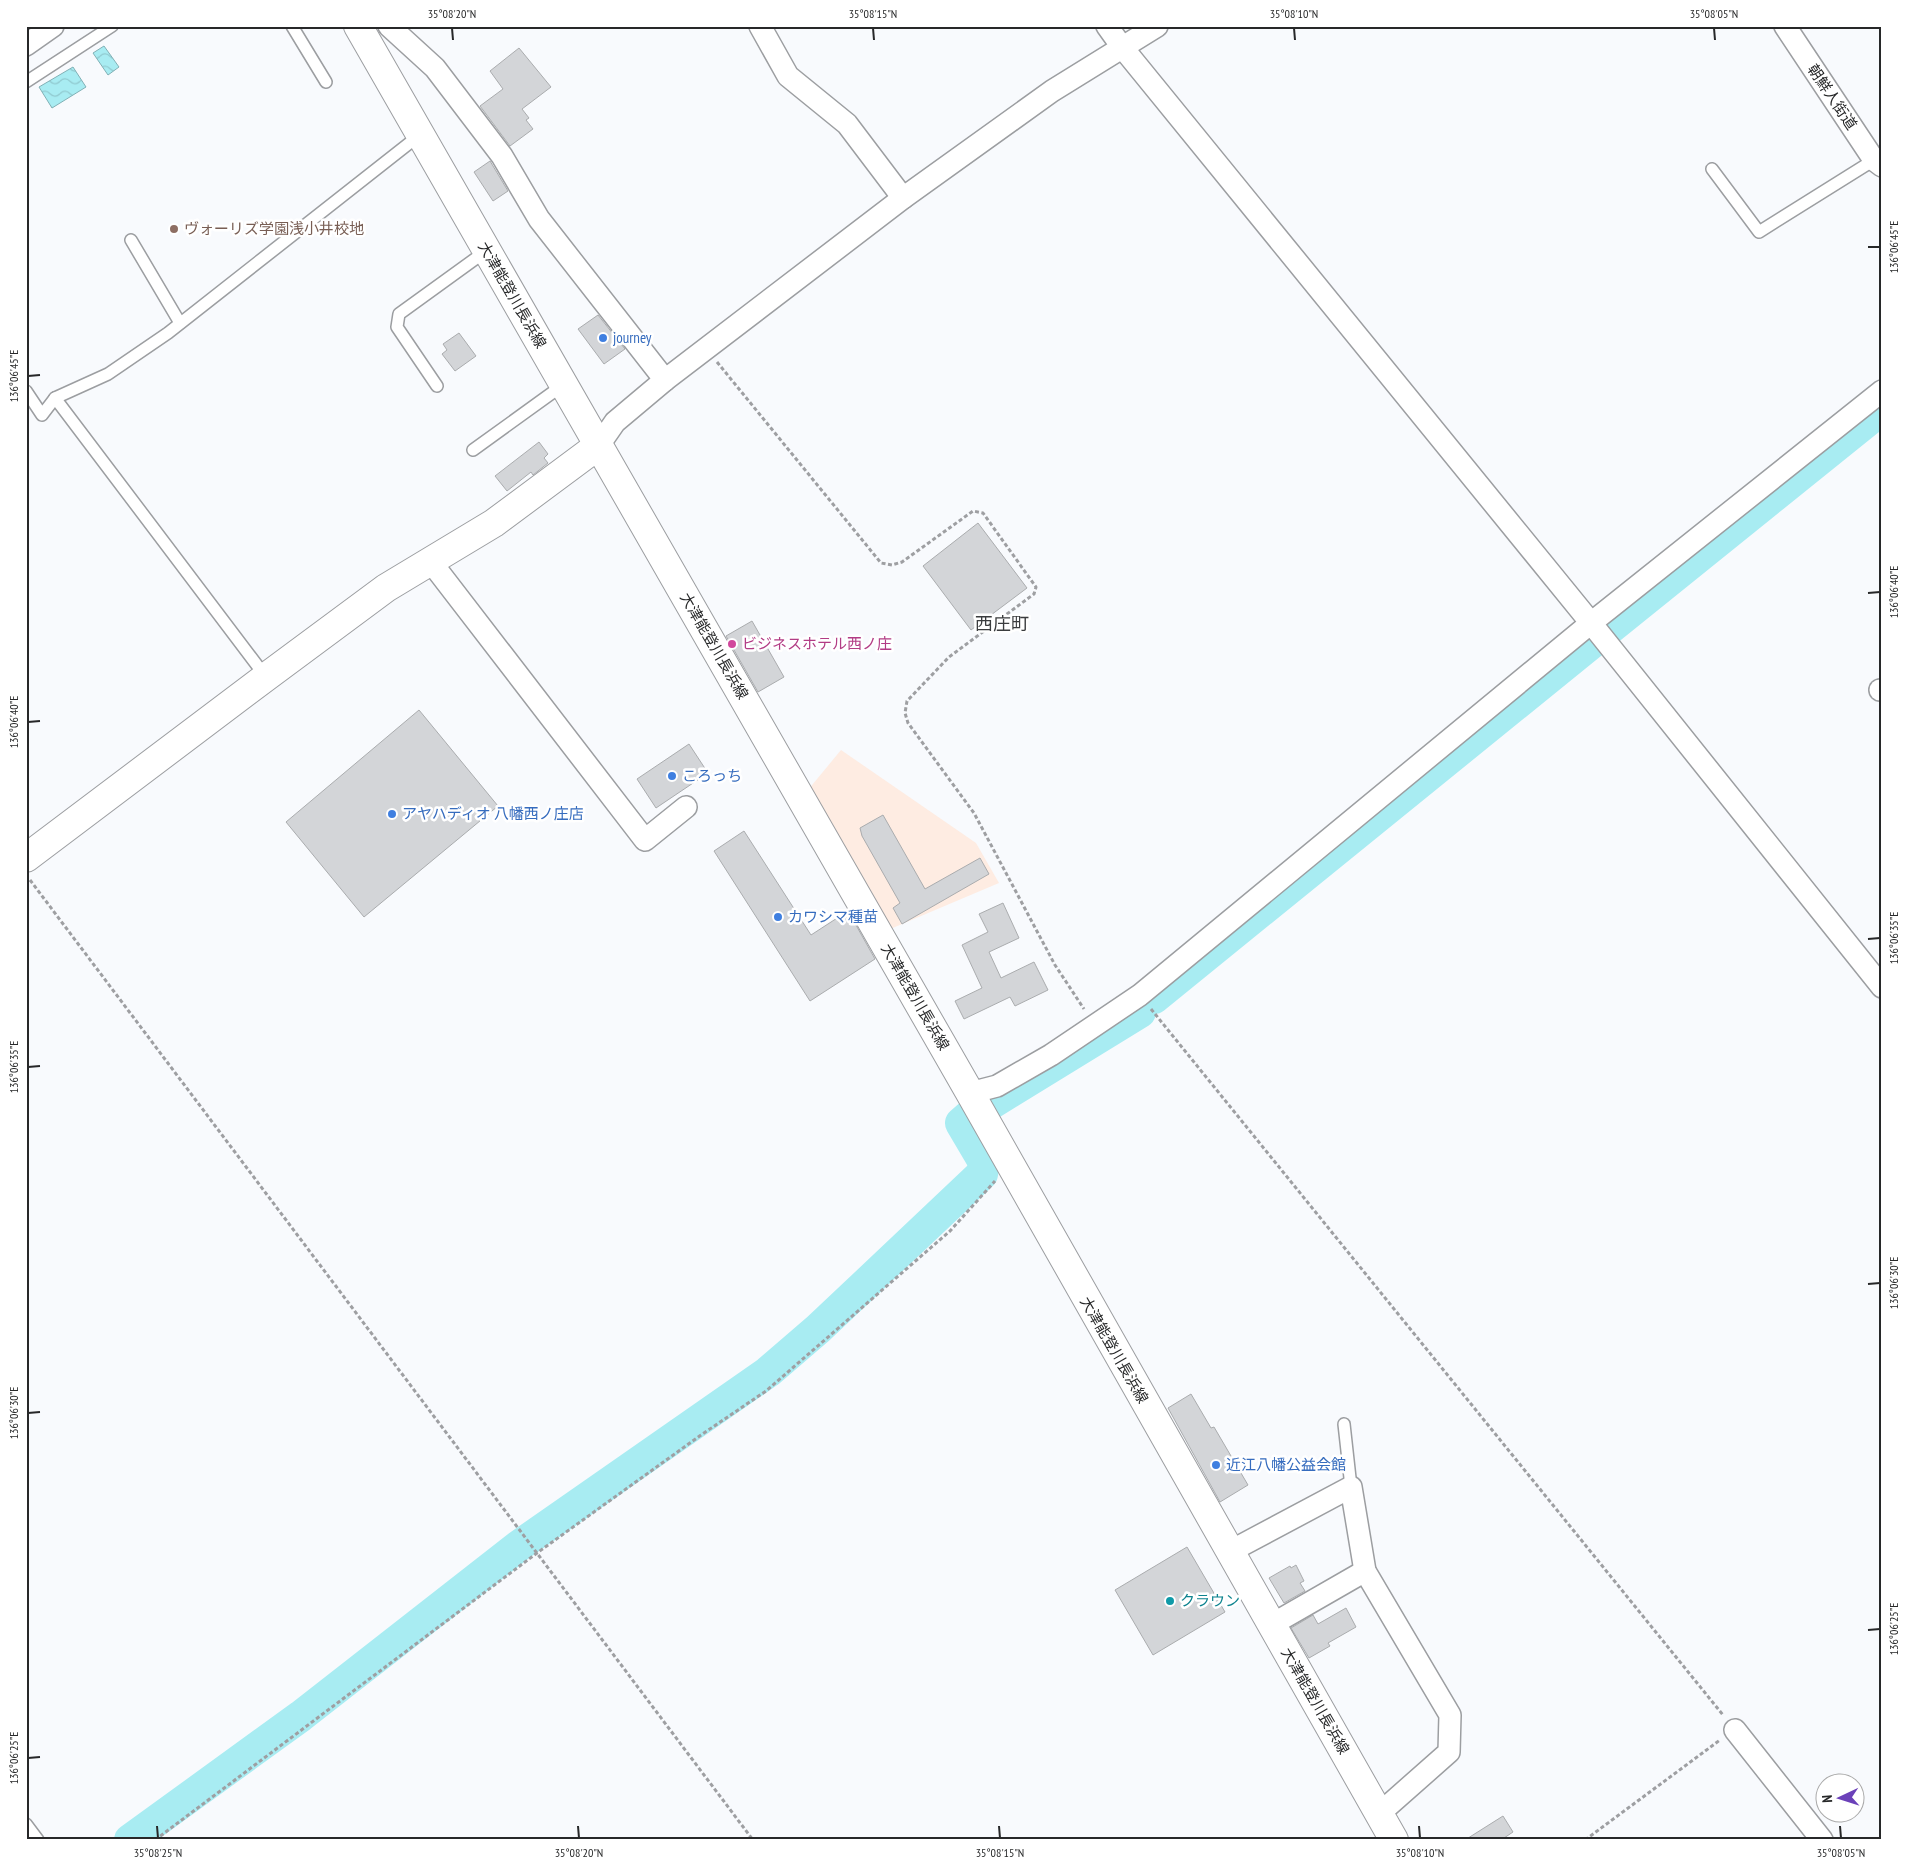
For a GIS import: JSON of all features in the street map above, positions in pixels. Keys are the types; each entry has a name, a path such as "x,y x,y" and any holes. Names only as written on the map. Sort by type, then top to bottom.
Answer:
{"main road":[{"name":"大津能登川長浜線","path":"358,26 970,1093 1394,1840"},
{"path":"26,858 386,588 494,523 599,445"}],"street":[{"path":"26,45 53,26"},
{"path":"389,26 436,68 502,156 539,219 665,380"},
{"path":"760,26 788,76 847,124 903,198"},
{"path":"1107,26 1122,47 1591,623 1882,987"},
{"path":"599,445 615,422 665,380 903,198 1052,91 1157,26"},
{"name":"朝鮮人街道","path":"1785,26 1878,163"},
{"path":"970,1093 997,1086 1050,1055 1140,995 1591,623 1882,391"},
{"path":"431,562 645,840 686,807"},
{"path":"1229,1552 1351,1486 1365,1571 1450,1715 1449,1752 1380,1813"},
{"path":"1271,1625 1365,1571"},
{"path":"1735,1730 1822,1840"}],"lane":[{"path":"26,82 112,26"},
{"path":"292,26 326,82"},
{"path":"26,391 42,415 55,398 108,374 180,323 421,134"},
{"path":"1712,169 1759,232 1878,163"},
{"path":"131,240 180,323"},
{"path":"437,386 397,327 399,314 487,250"},
{"path":"473,450 563,385"},
{"path":"55,398 266,677"},
{"path":"1344,1424 1351,1486"},
{"path":"26,1824 38,1840"}],"path":[{"path":"705,348 881,563 892,565 902,562 973,511 983,512 1036,587 1034,594 949,658 907,700 905,713 908,723 974,812 1055,965 1095,1025"},
{"path":"26,875 538,1553 752,1840"},
{"path":"1140,995 1735,1730 1585,1840"},
{"path":"155,1840 538,1553 766,1390 950,1231 1010,1165"}],"shaded area":[{"path":"841,750 976,843 999,883 888,930 808,790"}],"water":[{"path":"104,46 119,67 108,75 93,53"},
{"path":"73,67 86,87 52,108 39,87"}],"building":[{"path":"519,48 551,87 522,109 529,118 526,120 533,129 510,146 480,106 503,89 490,71"},
{"path":"490,161 508,191 493,201 474,172"},
{"name":"journey","path":"598,315 625,349 604,364 578,329"},
{"path":"459,333 476,356 455,371 442,354 447,350 443,344"},
{"path":"539,442 548,454 544,458 548,463 533,475 531,472 507,491 495,476"},
{"path":"978,523 1027,588 971,630 923,566"},
{"path":"752,621 784,677 758,692 726,636"},
{"name":"アヤハディオ 八幡西ノ庄店","path":"419,710 498,806 364,917 286,822"},
{"name":"ころっち","path":"689,744 708,773 656,808 637,779"},
{"path":"883,815 925,889 980,858 989,874 902,924 893,908 900,903 862,836 860,828"},
{"name":"カワシマ種苗","path":"744,831 811,935 848,911 875,959 810,1001 714,851"},
{"path":"1003,903 1019,938 989,952 1001,978 1034,962 1048,990 1015,1006 1010,997 964,1019 955,1001 982,988 962,945 988,932 979,914"},
{"name":"近江八幡公益会館","path":"1191,1394 1211,1428 1214,1427 1248,1485 1220,1502 1168,1408"},
{"name":"クラウン","path":"1187,1547 1225,1612 1153,1655 1115,1590"},
{"path":"1296,1565 1304,1581 1300,1583 1305,1591 1284,1603 1269,1578 1290,1566 1291,1568"},
{"path":"1346,1608 1356,1627 1328,1643 1330,1646 1309,1658 1291,1628 1313,1615 1318,1624"},
{"path":"1503,1816 1513,1832 1501,1840 1465,1840"}],"waterway":[{"path":"1609,629 1882,409"},
{"path":"1154,998 1594,641"},
{"path":"987,1106 1140,1012"},
{"path":"130,1840 301,1716 520,1545 768,1372 818,1329 982,1174 984,1162 961,1123 969,1116"}],"place":[{"name":"ヴォーリズ学園浅小井校地","path":"174,229"},
{"name":"journey","path":"603,338"},
{"name":"ビジネスホテル西ノ庄","path":"732,644"},
{"name":"ころっち","path":"672,776"},
{"name":"アヤハディオ 八幡西ノ庄店","path":"392,814"},
{"name":"カワシマ種苗","path":"778,917"},
{"name":"近江八幡公益会館","path":"1216,1465"},
{"name":"クラウン","path":"1170,1601"}],"district":[{"name":"西庄町","path":"1002,624"}]}
